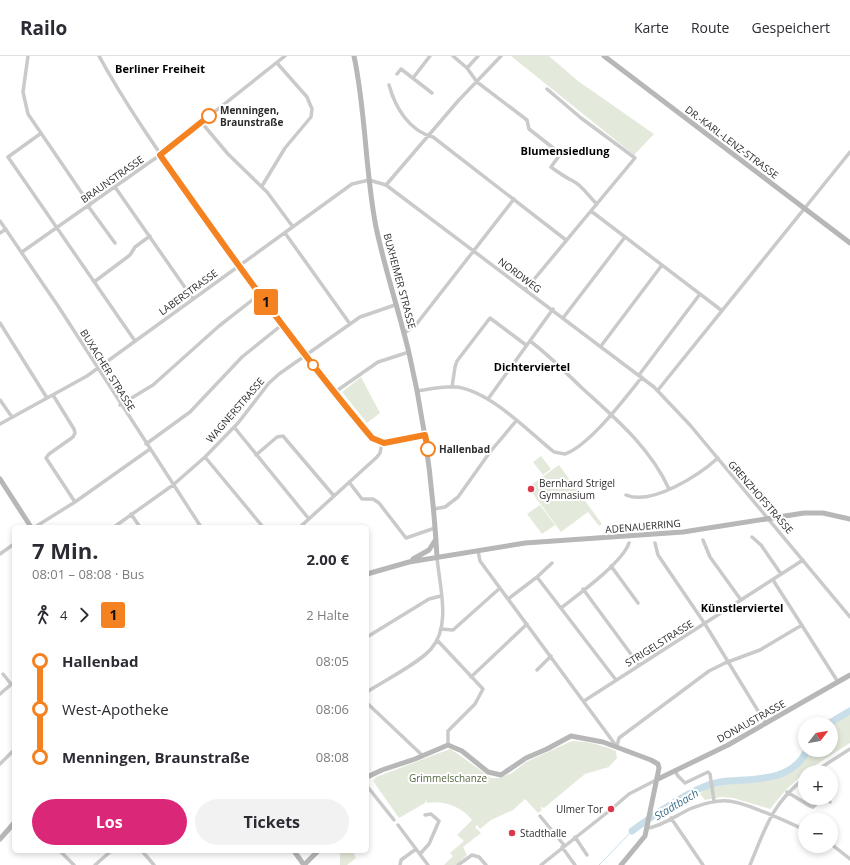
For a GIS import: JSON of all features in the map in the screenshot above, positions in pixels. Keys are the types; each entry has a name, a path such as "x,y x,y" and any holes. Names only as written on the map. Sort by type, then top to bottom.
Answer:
{"main road":[{"name":"BUXHEIMER STRASSE","path":"354,56 361,96 376,227 395,304 409,352 425,435 434,509 437,556"},
{"name":"DR.-KARL-LENZ-STRASSE","path":"604,56 850,243"},
{"path":"0,479 30,525"},
{"name":"ADENAUERRING","path":"409,562 437,556 525,543 683,532 798,513 818,513 850,519"},
{"path":"369,573 409,562 429,550 436,539"},
{"name":"DONAUSTRASSE","path":"658,779 766,724 850,675"},
{"path":"369,776 448,745 457,748 488,772 498,775 505,773 526,758 547,750 568,737 593,739 617,747 656,763 660,768 648,828 639,844 621,865"},
{"path":"0,839 12,825"},
{"path":"295,853 304,865 316,853"}],"street":[{"path":"28,56 23,81 24,102 29,117 115,243"},
{"path":"99,56 118,91 160,155 239,266 305,355 372,438 382,443 425,435"},
{"name":"BRAUNSTRASSE","path":"22,252 160,155 285,56"},
{"path":"413,78 430,56"},
{"path":"453,56 467,68 477,82 526,120 529,129 558,151 559,156 551,167 588,193 597,204"},
{"path":"467,68 478,56"},
{"path":"386,185 428,136 501,56"},
{"path":"262,186 281,153 306,124 312,113 307,97 276,63"},
{"path":"398,74 401,69 432,93"},
{"path":"389,85 395,103 404,117 428,136 433,137 566,240"},
{"path":"526,289 635,158 581,118 547,89"},
{"path":"201,122 228,154 262,186 293,227"},
{"path":"40,134 8,156 135,341"},
{"path":"658,390 850,152"},
{"name":"NORDWEG","path":"370,180 386,185 553,309 658,390"},
{"name":"LABERSTRASSE","path":"0,424 53,395 97,368 352,184 370,180"},
{"path":"115,187 193,299"},
{"path":"404,333 414,326 514,199"},
{"path":"591,211 721,310"},
{"name":"BUXACHER STRASSE","path":"0,221 22,252 199,525"},
{"path":"0,233 6,229"},
{"path":"285,233 350,324"},
{"path":"94,282 130,255 135,247 150,236"},
{"path":"564,318 625,237"},
{"path":"601,346 662,265"},
{"path":"120,405 153,385 219,326 260,294"},
{"path":"417,390 452,387 472,391 488,399 554,452 565,454 574,450 612,415 700,294"},
{"name":"WAGNERSTRASSE","path":"117,525 173,485 205,457 234,427 269,383 305,355 350,324 368,313 395,304"},
{"path":"488,399 553,309"},
{"path":"452,387 457,361 490,318 526,345"},
{"path":"0,323 47,398"},
{"path":"146,444 190,412 242,357 283,324"},
{"path":"530,341 544,351 612,415 647,452 668,489"},
{"path":"335,392 378,362 409,352"},
{"name":"GRENZHOFSTRASSE","path":"658,390 769,518 850,617"},
{"path":"53,395 74,429 75,434 46,458 75,502"},
{"path":"0,400 12,417"},
{"path":"434,509 445,506 458,498 490,452 516,421"},
{"path":"234,427 309,519"},
{"path":"256,455 277,438 283,436 334,496"},
{"path":"302,525 379,456 382,443"},
{"path":"38,525 75,502 150,450"},
{"path":"205,457 261,525"},
{"path":"626,495 639,497 668,489 695,476 718,458"},
{"path":"349,482 361,498 373,499 379,503 406,538 435,528"},
{"path":"131,514 139,525"},
{"path":"752,537 761,545 781,574"},
{"path":"703,540 710,557 741,600"},
{"path":"561,608 610,566 624,552 629,543"},
{"path":"655,544 658,555 705,624 766,724"},
{"path":"0,554 12,545"},
{"path":"478,551 480,561 617,747"},
{"path":"369,691 426,654 437,640 441,629 441,596 437,556"},
{"name":"STRIGELSTRASSE","path":"584,701 803,560"},
{"path":"508,599 537,577 552,563"},
{"path":"610,566 638,603"},
{"path":"537,577 616,680"},
{"path":"773,580 838,682"},
{"path":"441,629 453,630 500,588"},
{"path":"583,590 639,665"},
{"path":"369,635 429,599 441,596"},
{"path":"471,677 527,624"},
{"path":"617,747 619,738 709,671 727,662 760,650 802,625"},
{"path":"437,640 483,689 474,704 448,731 448,745"},
{"path":"537,670 551,656"},
{"path":"0,694 12,683 3,674"},
{"path":"369,704 423,756"},
{"path":"825,765 850,750"},
{"path":"0,764 12,752"},
{"path":"675,771 684,782 688,782 708,772 712,781 714,801"},
{"path":"615,806 626,796 658,779"},
{"path":"750,865 771,816 787,792 798,783"},
{"path":"369,789 394,820"},
{"path":"787,792 798,799"},
{"path":"648,828 655,827 671,818 714,801 739,803 798,827"},
{"path":"542,865 563,846 609,811"},
{"path":"420,854 428,844 439,821 432,814 425,814"},
{"path":"540,816 563,846 575,865"},
{"path":"671,818 703,865"},
{"path":"398,826 428,865"},
{"path":"575,837 587,855"},
{"path":"400,865 402,860 416,849"},
{"path":"838,850 850,859"},
{"path":"62,853 74,865"},
{"path":"96,865 108,853"},
{"path":"144,853 154,865"},
{"path":"458,865 468,857 474,855 481,858 486,865"}],"green space":[{"path":"511,56 549,56 578,81 654,134 634,155"},
{"path":"361,377 380,413 367,423 342,392"},
{"path":"541,456 551,469 543,475 533,462"},
{"path":"559,465 602,524 599,526 588,512 561,532 528,487"},
{"path":"540,505 555,525 542,534 527,514"},
{"path":"850,710 850,743 838,751 838,717"},
{"name":"Grimmelschanze","path":"572,741 600,745 611,749 616,751 617,758 609,767 585,774 544,808 540,807 542,810 538,813 525,799 513,810 491,820 480,829 477,825 475,827 481,833 463,847 467,855 456,865 444,865 453,856 450,853 464,841 457,835 472,820 468,815 458,808 440,803 427,803 426,800 425,803 399,818 373,781 376,777 450,749 491,778 500,778 512,773 526,762"},
{"path":"801,757 828,757 816,765 798,765 798,779 770,809 733,798 721,797 705,800 700,794 710,786 723,783 769,780 783,775 795,766"},
{"path":"340,853 354,853 356,858 347,865 340,865"}],"waterway":[{"name":"Stadtbach","path":"838,718 850,711"},
{"name":"Stadtbach","path":"632,831 654,815 694,791 714,783 756,779 781,774 791,769 803,757"},
{"name":"Stadtbach","path":"599,865 632,831"}],"tunnel":[{"path":"609,811 615,806"}],"bus line":[{"name":"1","path":"209,116 160,155 231,257 305,355 372,438 378,442 384,443 425,435 428,449"}],"place":[{"name":"Menningen, Braunstraße","path":"209,116"},
{"name":"Hallenbad","path":"428,449"},
{"name":"Bernhard Strigel Gymnasium","path":"531,489"},
{"name":"Ulmer Tor","path":"611,809"},
{"name":"Stadthalle","path":"512,833"}],"district":[{"name":"Berliner Freiheit","path":"160,68"},
{"name":"Blumensiedlung","path":"565,150"},
{"name":"Dichterviertel","path":"532,366"},
{"name":"Künstlerviertel","path":"742,607"}]}
